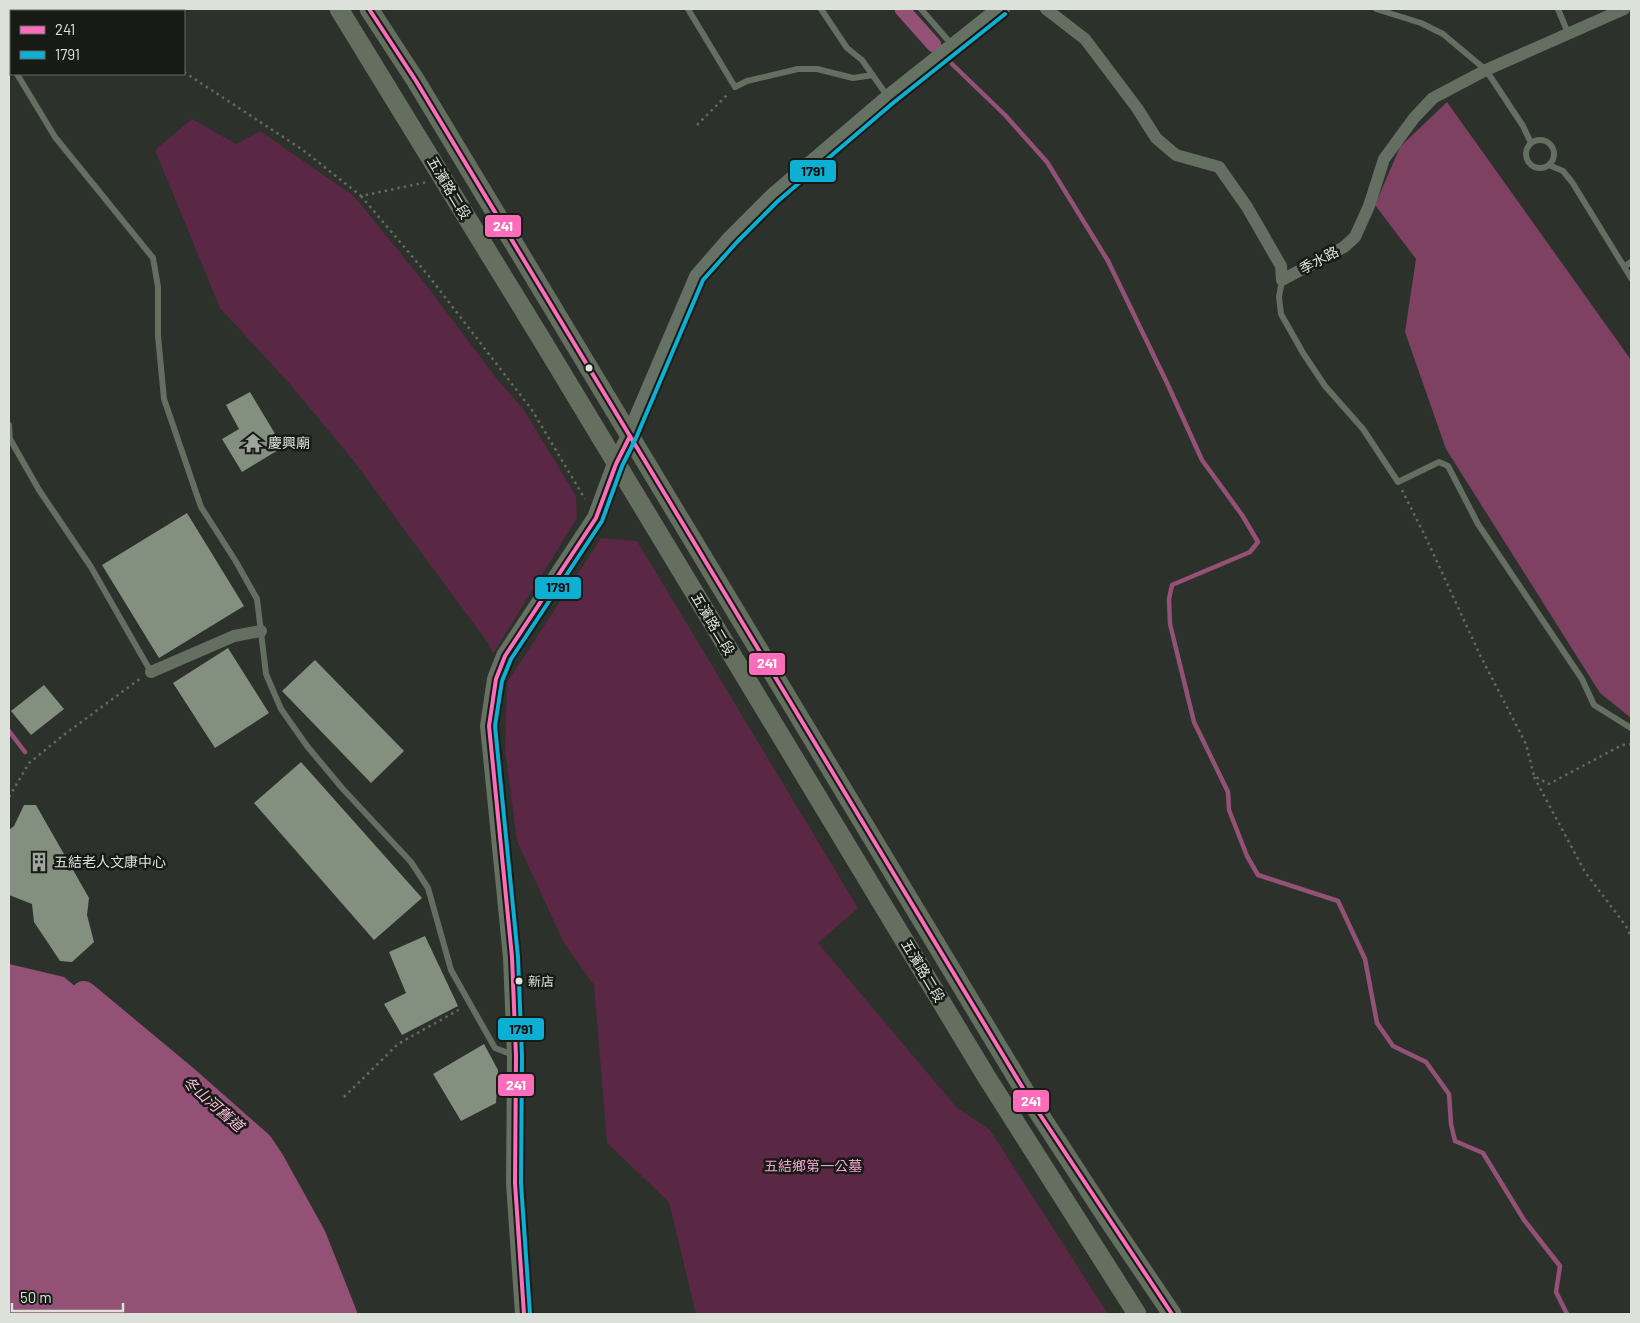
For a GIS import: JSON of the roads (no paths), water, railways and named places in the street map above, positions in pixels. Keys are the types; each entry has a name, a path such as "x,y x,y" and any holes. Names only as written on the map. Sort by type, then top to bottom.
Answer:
{"main road":[{"name":"五濱路二段","path":"339,9 986,1076 1137,1314"},
{"name":"五濱路二段","path":"370,9 416,81 1027,1095 1172,1314"}],"street":[{"path":"524,1314 515,1184 516,1056 512,957 489,726 496,679 505,656 596,518 616,464 630,436 698,276 732,238 774,196 889,98 1001,9"},
{"name":"季水路","path":"1046,9 1085,39 1137,108 1156,138 1176,155 1218,166 1248,207 1281,266 1282,280 1344,247 1354,237 1369,206 1384,160 1414,118 1433,98 1486,70 1624,9"},
{"path":"151,672 234,636 261,631"}],"lane":[{"path":"688,9 735,87 747,81 798,69 817,69 853,78 873,75"},
{"path":"821,9 847,48 862,60 889,98"},
{"path":"921,9 954,47"},
{"path":"1376,9 1420,23 1442,34 1486,70 1523,126 1531,143"},
{"path":"1558,9 1568,33"},
{"path":"18,75 55,137 153,258 158,288 158,336 164,399 201,507 257,598 266,674 281,709 342,788 411,862 420,875 428,888 451,970 494,1048 516,1056"},
{"path":"1549,165 1555,156 1551,145 1542,140 1536,140 1531,143 1526,153 1529,163 1538,168 1549,165 1563,171 1572,182 1631,278"},
{"path":"1624,267 1631,262"},
{"path":"1282,280 1279,297 1281,314 1325,386 1363,429 1398,482 1439,462 1448,466 1478,524 1582,679 1594,705 1631,728"},
{"path":"9,425 10,439 40,490 90,567 151,672"}],"water":[{"path":"9,964 64,977 185,1078 168,1065 260,1144 313,1236 344,1314 9,1314"}],"waterway":[{"path":"902,9 934,45"},
{"path":"952,64 1005,115 1047,162 1108,261 1202,460 1242,515 1258,542 1250,552 1172,585 1169,599 1170,624 1194,722 1228,792 1229,810 1247,856 1258,875 1338,901 1365,959 1377,1023 1393,1046 1426,1062 1449,1094 1451,1124 1455,1141 1483,1153 1524,1220 1560,1266 1556,1292 1567,1314"},
{"path":"9,731 25,752"},
{"name":"冬山河舊道","path":"84,994 185,1078 260,1144 313,1236 344,1314"}],"place":[{"name":"慶興廟","path":"253,443"},
{"name":"五結老人文康中心","path":"39,862"},
{"name":"新店","path":"519,981"}],"park label":[{"name":"五結鄉第一公墓","path":"813,1166"}]}
